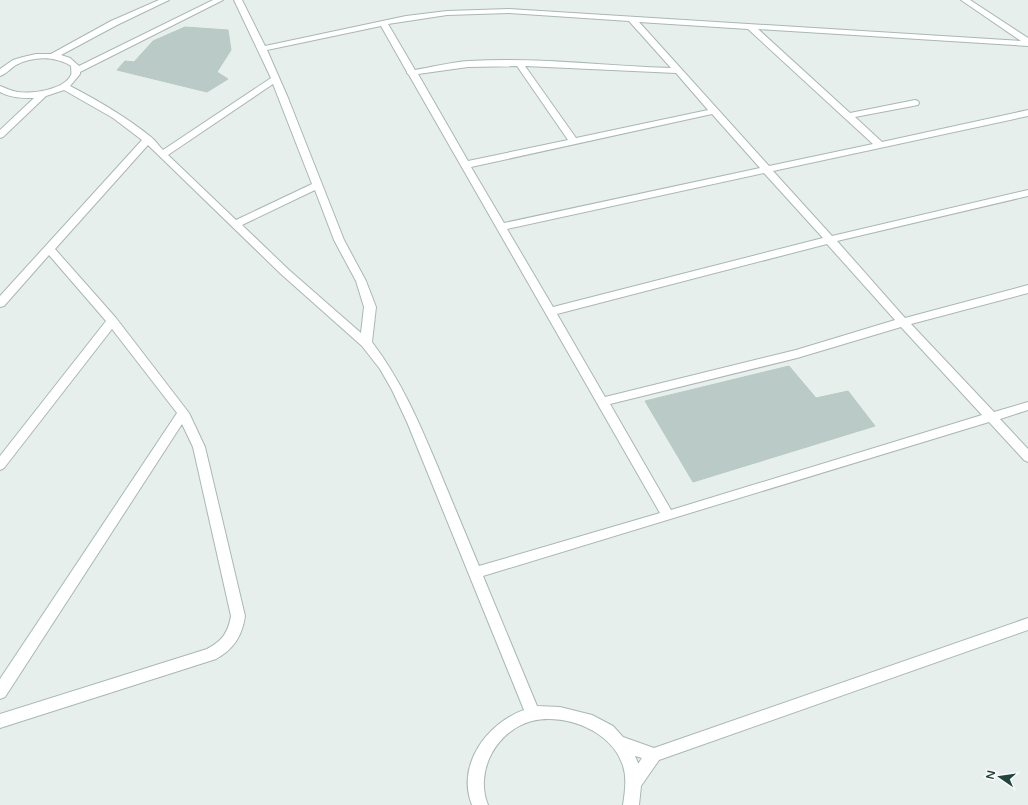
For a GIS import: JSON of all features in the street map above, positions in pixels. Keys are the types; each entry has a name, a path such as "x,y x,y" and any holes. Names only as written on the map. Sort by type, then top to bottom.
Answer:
{"street":[{"path":"53,56 114,23 165,0"},
{"path":"77,70 219,0"},
{"path":"238,0 275,78 339,240 361,281 370,307 366,343"},
{"path":"966,0 1028,43"},
{"path":"262,49 383,22 447,13 502,11 1028,43"},
{"path":"631,18 903,322 1028,457"},
{"path":"383,22 411,73 668,516"},
{"path":"751,27 880,145"},
{"path":"0,73 10,65 20,61 37,57 53,56 70,60 76,65 77,70 76,75 64,86 43,94 20,96 1,91"},
{"path":"411,73 467,64 519,63 678,72"},
{"path":"519,63 573,141"},
{"path":"162,155 275,78"},
{"path":"64,86 115,113 148,139 162,155 286,272 366,343 384,366 410,415 533,714"},
{"path":"0,135 43,94"},
{"path":"848,116 915,103"},
{"path":"465,165 714,111"},
{"path":"500,227 1028,113"},
{"path":"0,303 148,139"},
{"path":"236,224 318,185"},
{"path":"550,312 829,240 1028,193"},
{"path":"0,721 197,659 218,650 229,643 237,628 238,616 199,447 183,413 112,321 49,249"},
{"path":"602,402 797,354 903,322 1028,289"},
{"path":"0,465 112,321"},
{"path":"475,573 668,516 1028,406"},
{"path":"0,692 183,413"},
{"path":"633,784 654,756 1028,624"},
{"path":"480,805 475,782 481,759 492,738 509,724 533,714 561,713 585,720 607,730 630,763 633,784 631,805"},
{"path":"616,742 654,756"}],"building":[{"path":"185,27 228,30 231,50 217,72 228,79 207,92 117,70 125,61 134,62 153,41"},
{"path":"789,366 816,398 848,391 875,426 693,482 645,401"}]}
